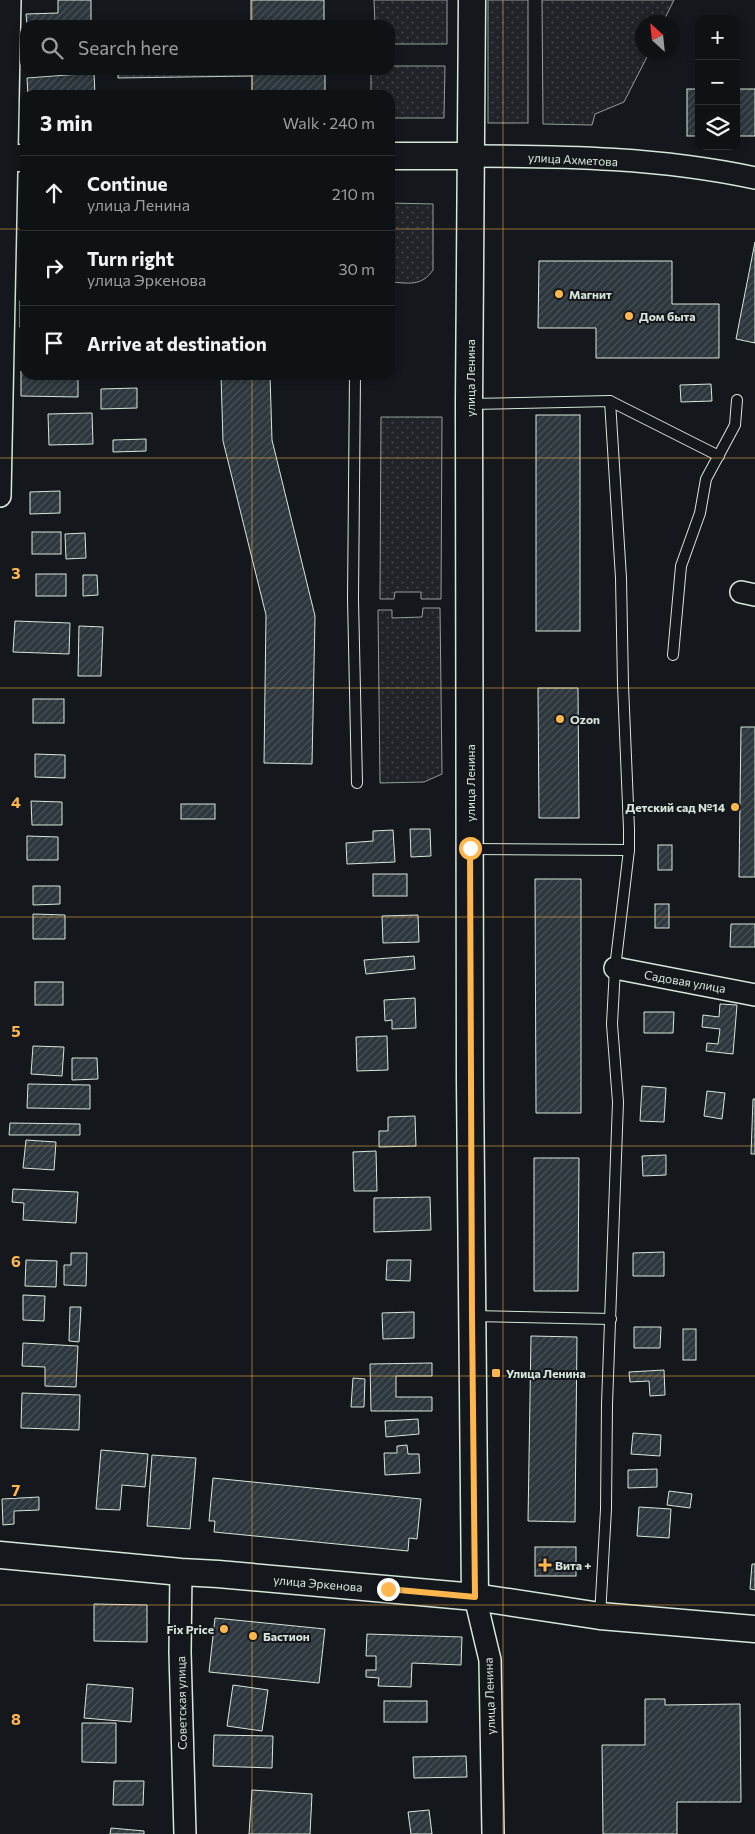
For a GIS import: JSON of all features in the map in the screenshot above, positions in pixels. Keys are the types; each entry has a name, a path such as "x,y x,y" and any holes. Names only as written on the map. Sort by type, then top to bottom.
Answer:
{"street":[{"path":"0,496 10,158 10,0"},
{"name":"улица Ленина","path":"472,0 470,848 475,1597 490,1660 493,1834"},
{"name":"улица Ахметова","path":"395,156 556,156 688,166 755,178"},
{"name":"Садовая улица","path":"615,968 755,995"},
{"name":"улица Эркенова","path":"0,1554 181,1572 475,1597 600,1616 755,1629"},
{"name":"Советская улица","path":"181,1572 180,1652 185,1834"}],"lane":[{"path":"355,380 353,598 357,783"},
{"path":"673,654 681,566 700,513 706,479 735,425 737,400"},
{"path":"600,1616 606,1509 607,1404 618,1102 612,1024 615,968 628,850 621,578 610,401"},
{"path":"470,404 610,401 719,456"},
{"path":"470,848 628,850"},
{"path":"472,1316 611,1319"}],"shaded area":[{"path":"374,0 447,0 447,44 395,44 395,20 375,20"},
{"path":"488,0 528,0 528,123 488,123"},
{"path":"542,0 674,0 666,15 635,15 635,60 645,60 624,102 595,114 592,125 543,124"},
{"path":"395,66 445,66 444,118 395,118 395,90 371,90 371,75 395,75"},
{"path":"395,203 433,204 433,270 419,282 395,282"},
{"path":"381,417 442,417 441,599 421,599 421,592 395,592 394,599 380,599"},
{"path":"423,608 440,608 442,774 424,782 380,783 378,610 392,610 392,618 422,617"}],"building":[{"path":"58,0 91,0 91,20 27,20 26,14 58,13"},
{"path":"251,0 324,0 324,20 251,20"},
{"path":"94,75 95,90 28,90 27,78"},
{"path":"118,75 252,75 252,76 118,78"},
{"path":"252,75 325,75 325,90 252,90"},
{"path":"687,89 695,89 695,136 687,136"},
{"path":"740,89 755,89 755,136 740,136"},
{"path":"755,242 755,343 736,339"},
{"name":"Дом быта","path":"539,261 672,261 672,304 719,304 719,358 596,358 596,328 538,328"},
{"path":"21,380 78,380 78,397 21,396"},
{"path":"221,380 270,380 272,440 315,616 312,764 264,763 266,615 223,441"},
{"path":"711,384 712,401 681,402 680,385"},
{"path":"137,388 137,408 101,409 101,389"},
{"path":"92,413 93,444 49,445 48,414"},
{"path":"536,415 580,415 580,631 536,631"},
{"path":"146,439 146,451 113,452 113,440"},
{"path":"60,491 60,513 30,514 30,492"},
{"path":"32,532 61,532 61,554 32,554"},
{"path":"85,533 86,558 66,559 65,534"},
{"path":"36,574 66,574 66,596 36,596"},
{"path":"83,575 97,575 98,595 83,596"},
{"path":"15,621 70,623 69,654 13,652"},
{"path":"79,626 103,627 101,676 78,676"},
{"path":"538,688 578,688 579,818 539,818"},
{"path":"33,699 64,699 64,723 33,723"},
{"path":"741,727 755,727 755,877 739,877"},
{"path":"35,754 65,755 65,778 35,777"},
{"path":"31,801 62,802 62,825 32,825"},
{"path":"181,804 215,804 215,819 181,819"},
{"path":"410,829 430,829 431,856 411,857"},
{"path":"393,830 395,862 347,864 346,843 373,841 373,831"},
{"path":"27,836 58,837 58,860 27,860"},
{"path":"658,845 672,845 672,870 658,870"},
{"path":"373,874 407,874 407,896 373,896"},
{"path":"535,879 581,879 581,1113 536,1113"},
{"path":"33,886 60,886 60,904 33,905"},
{"path":"655,904 669,904 669,928 655,928"},
{"path":"33,914 65,915 65,939 33,939"},
{"path":"418,915 419,942 383,943 382,916"},
{"path":"731,924 755,924 755,947 730,947"},
{"path":"414,956 415,969 366,974 364,960"},
{"path":"35,982 63,982 63,1005 35,1005"},
{"path":"415,998 416,1028 392,1029 392,1020 385,1021 384,1000"},
{"path":"720,1004 737,1005 733,1054 706,1051 707,1043 718,1044 720,1029 702,1027 703,1015 719,1017"},
{"path":"644,1012 674,1012 673,1033 644,1033"},
{"path":"387,1036 388,1070 357,1071 356,1037"},
{"path":"33,1046 64,1047 62,1076 31,1074"},
{"path":"72,1058 97,1058 98,1079 72,1080"},
{"path":"28,1084 90,1085 90,1109 27,1108"},
{"path":"642,1086 666,1088 664,1122 640,1121"},
{"path":"707,1091 725,1093 722,1119 704,1116"},
{"path":"753,1099 755,1099 755,1154 751,1154"},
{"path":"415,1116 416,1146 379,1147 379,1131 388,1131 388,1117"},
{"path":"10,1123 80,1124 80,1135 9,1135"},
{"path":"26,1140 56,1142 54,1170 23,1168"},
{"path":"376,1151 377,1191 354,1191 353,1152"},
{"path":"666,1155 666,1175 643,1176 642,1156"},
{"path":"534,1158 579,1158 578,1291 534,1291"},
{"path":"13,1189 78,1192 76,1223 23,1220 24,1203 12,1202"},
{"path":"430,1197 431,1230 374,1232 374,1198"},
{"path":"664,1252 664,1276 633,1276 633,1253"},
{"path":"71,1253 87,1253 86,1286 64,1285 64,1265 71,1265"},
{"path":"26,1260 57,1261 56,1287 25,1286"},
{"path":"387,1260 411,1260 410,1281 386,1280"},
{"path":"23,1295 45,1296 44,1321 23,1320"},
{"path":"70,1307 81,1307 79,1342 69,1341"},
{"path":"414,1312 414,1338 383,1339 382,1313"},
{"path":"634,1327 661,1327 660,1348 634,1348"},
{"path":"683,1329 696,1329 696,1360 683,1360"},
{"path":"531,1336 577,1337 575,1522 528,1521"},
{"path":"23,1343 78,1346 76,1387 45,1386 45,1367 22,1366"},
{"path":"432,1363 432,1376 396,1376 396,1397 432,1397 432,1411 371,1411 370,1364"},
{"path":"664,1370 665,1395 650,1396 649,1381 630,1382 629,1372"},
{"path":"353,1378 365,1379 364,1407 351,1407"},
{"path":"22,1393 80,1395 79,1430 21,1428"},
{"path":"418,1419 419,1434 386,1437 385,1421"},
{"path":"633,1433 661,1435 660,1456 631,1454"},
{"path":"407,1445 408,1454 419,1454 420,1473 385,1475 384,1453 397,1453 397,1446"},
{"path":"101,1450 148,1454 145,1487 122,1485 120,1510 96,1509"},
{"path":"152,1455 196,1458 190,1529 147,1526"},
{"path":"657,1469 657,1487 628,1488 628,1470"},
{"path":"213,1478 421,1499 417,1539 409,1538 408,1551 214,1532 215,1521 209,1521"},
{"path":"669,1491 692,1494 690,1508 667,1505"},
{"path":"39,1497 39,1510 14,1511 14,1524 3,1525 2,1499"},
{"path":"639,1507 671,1509 669,1538 637,1536"},
{"path":"535,1547 576,1547 576,1576 535,1576"},
{"path":"752,1564 755,1564 755,1590 750,1589"},
{"path":"94,1604 147,1605 147,1642 94,1641"},
{"path":"215,1618 325,1629 319,1683 209,1672"},
{"path":"367,1634 462,1637 461,1665 412,1663 411,1687 378,1686 379,1678 366,1677 366,1670 376,1670 376,1656 366,1656"},
{"path":"87,1684 133,1688 131,1722 84,1718"},
{"path":"233,1685 268,1690 262,1731 227,1726"},
{"path":"645,1699 665,1699 665,1705 740,1704 741,1802 677,1802 677,1834 603,1834 602,1745 645,1745"},
{"path":"384,1701 427,1701 427,1722 384,1722"},
{"path":"82,1723 116,1723 116,1763 82,1762"},
{"path":"214,1735 273,1736 272,1768 213,1766"},
{"path":"466,1756 467,1777 414,1778 413,1757"},
{"path":"114,1781 144,1781 143,1805 113,1805"},
{"path":"252,1790 312,1794 310,1834 249,1834"},
{"path":"429,1810 432,1834 411,1834 408,1812"},
{"path":"111,1828 144,1831 144,1834 110,1834"}],"place":[{"name":"Магнит","path":"559,294"},
{"name":"Дом быта","path":"629,316"},
{"name":"Ozon","path":"560,719"},
{"name":"Детский сад №14","path":"735,807"},
{"name":"Улица Ленина","path":"496,1373"},
{"name":"Вита +","path":"545,1565"},
{"name":"Fix Price","path":"224,1629"},
{"name":"Бастион","path":"253,1636"}],"route":[{"path":"388,1589 475,1597 470,1080 470,848"}]}
